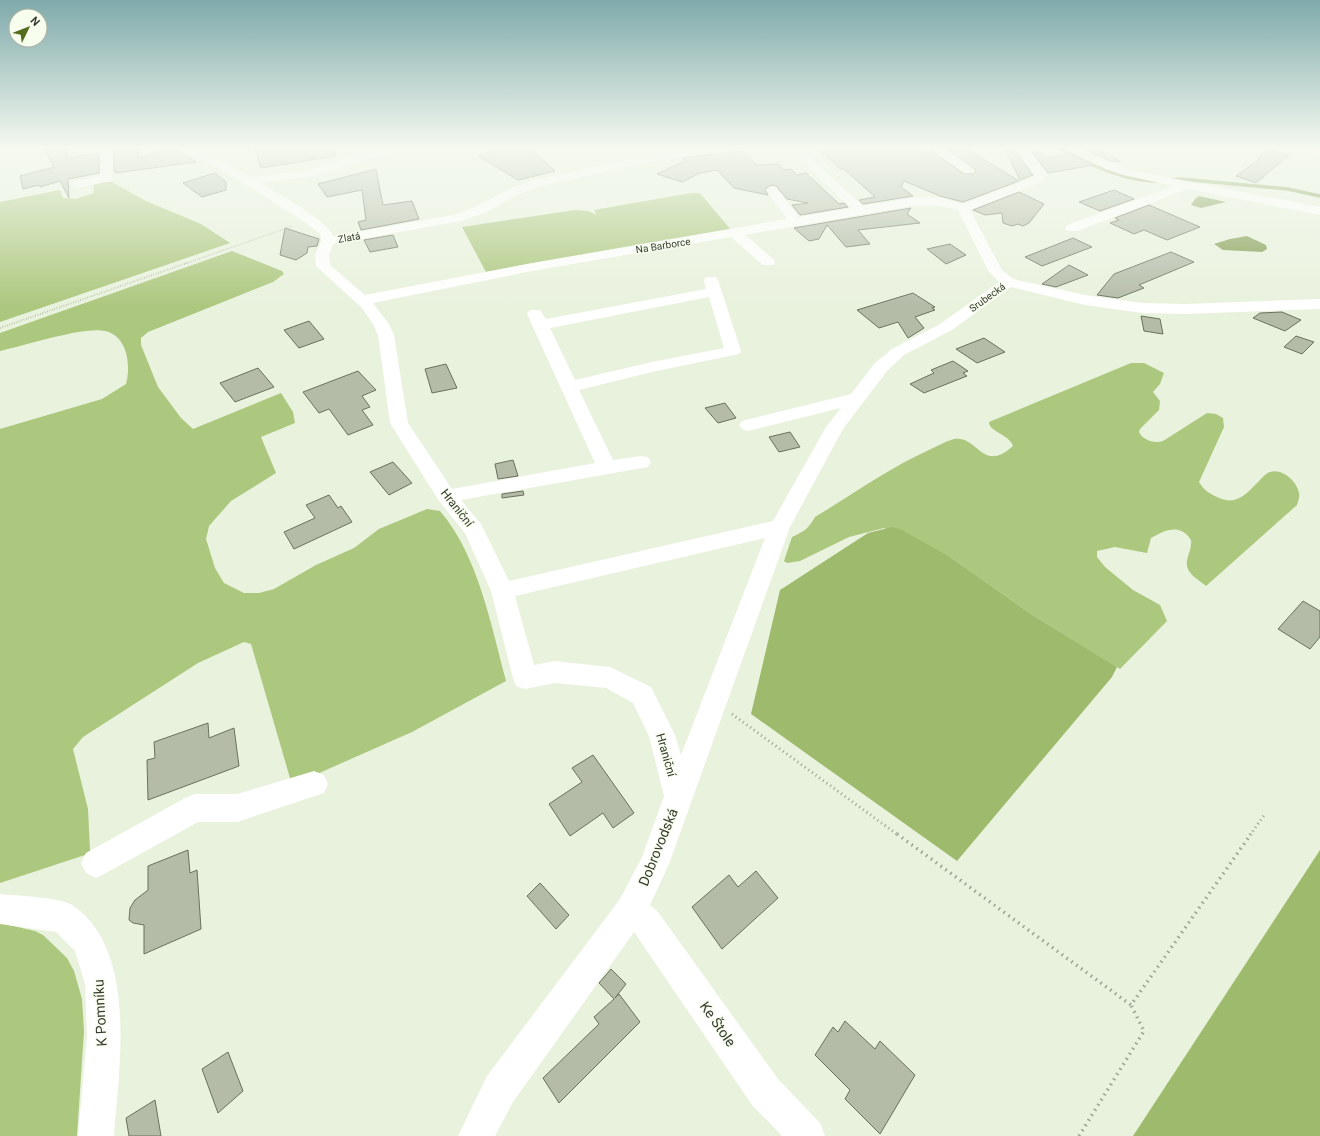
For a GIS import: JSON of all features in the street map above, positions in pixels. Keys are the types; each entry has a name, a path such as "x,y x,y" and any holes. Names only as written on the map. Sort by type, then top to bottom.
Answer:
{"street":[{"path":"281,201 311,220 326,233 328,241"},
{"name":"Zlatá","path":"328,241 456,218 480,210 497,201"},
{"path":"780,201 796,223"},
{"path":"850,201 861,211"},
{"name":"Na Barborce","path":"363,300 532,267 796,223 917,201"},
{"name":"Na Barborce","path":"937,201 951,203 963,208"},
{"path":"981,201 963,208 996,272 1008,282"},
{"path":"1072,228 1135,201"},
{"path":"1274,201 1320,211"},
{"path":"735,233 768,262"},
{"name":"Hraniční","path":"328,241 322,255 323,266 363,300 377,315 386,335 399,423 446,496 474,529 502,591 525,678 555,672 610,678 642,696 662,735 678,796"},
{"name":"Srubecká","path":"780,527 835,427 881,367 898,352 946,327 1008,282 1085,300 1142,308 1186,309 1320,304"},
{"path":"569,387 652,367 733,351 712,286 537,319 606,467"},
{"path":"748,425 857,398"},
{"path":"459,493 641,462"},
{"path":"516,588 780,527"},
{"name":"Dobrovodská","path":"476,1136 500,1089 631,910 654,864 678,796 715,702 780,527"},
{"path":"96,863 195,808 237,808 314,784"},
{"name":"K Pomníku","path":"0,908 63,917 88,942 101,984 104,1036 96,1136"},
{"name":"Ke Štole","path":"631,910 647,923 765,1092 807,1136"}],"path":[{"path":"0,328 311,220"},
{"path":"715,702 1131,1005 1144,1031 1079,1136"},
{"path":"1131,1005 1265,814"}],"shaded area":[{"path":"146,201 201,224 230,243 0,322 0,202"},
{"path":"645,201 707,201 731,230 486,272 462,227 575,210 588,211 597,215 594,210"},
{"path":"1194,201 1226,202 1201,208 1191,205"},
{"path":"1247,236 1266,245 1267,249 1262,252 1223,250 1214,244 1230,239"},
{"path":"232,251 282,271 284,274 273,282 148,332 141,338 141,345 158,387 181,418 193,429 281,393 293,412 295,423 261,437 276,473 231,501 209,526 206,539 215,568 224,583 244,593 259,593 274,589 316,565 354,548 379,529 427,509 440,511 453,529 474,569 489,614 506,681 412,732 292,785 251,644 244,642 198,663 83,737 73,749 88,809 90,851 85,855 0,883 0,429 102,399 126,384 128,361 123,345 119,339 113,334 105,331 83,331 0,351 0,333"},
{"path":"1131,363 1144,363 1164,373 1160,384 1153,392 1160,401 1159,410 1140,429 1139,432 1146,439 1153,442 1163,441 1207,413 1216,414 1223,418 1224,427 1199,482 1206,491 1224,500 1236,499 1246,494 1266,474 1275,471 1288,476 1292,480 1298,488 1299,496 1297,505 1206,586 1189,572 1187,560 1191,547 1191,541 1184,532 1179,530 1165,531 1151,538 1147,553 1115,547 1097,551 1097,557 1105,567 1133,590 1160,605 1167,621 1120,669 1031,614 953,559 884,528 849,537 800,561 787,563 784,561 792,537 806,529 815,517 901,464 954,439 962,439 969,442 987,455 994,456 1003,454 1013,446 1008,439 992,428 989,422"},
{"path":"892,527 902,530 953,559 1031,614 1117,667 1112,677 957,861 751,714 780,590 868,533"},
{"path":"1320,850 1320,1136 1133,1136"},
{"path":"0,923 35,931 43,935 67,958 74,971 82,999 84,1031 77,1136 0,1136"}],"building":[{"path":"363,201 382,201 383,205 412,201 419,219 361,230 358,222 366,220"},
{"path":"798,201 836,201 839,204 844,203 848,207 800,215 792,205 808,203"},
{"path":"860,201 882,201 863,204"},
{"path":"996,201 1038,201 1044,204 1029,223 1023,226 1018,224 1012,226 1003,223 1002,213 985,215 973,210"},
{"path":"1082,201 1128,201 1100,211 1079,202"},
{"path":"1149,205 1200,227 1167,240 1144,230 1134,234 1110,223 1119,220 1115,218"},
{"path":"911,208 907,214 920,223 858,230 870,244 846,247 827,225 819,239 809,241 794,228"},
{"path":"285,228 319,239 317,246 308,247 307,253 296,260 280,255"},
{"path":"393,235 398,247 370,252 364,240"},
{"path":"1073,238 1092,247 1042,266 1025,257"},
{"path":"950,244 966,255 946,264 927,249"},
{"path":"1171,252 1194,262 1139,285 1144,288 1118,298 1097,295 1114,274"},
{"path":"1069,265 1088,275 1056,287 1042,284"},
{"path":"913,293 935,307 932,308 935,310 915,317 924,328 908,338 898,322 879,328 857,310"},
{"path":"1282,312 1301,320 1285,331 1253,318 1260,313"},
{"path":"1141,316 1160,319 1163,334 1144,331"},
{"path":"309,321 324,339 299,348 284,330"},
{"path":"1296,336 1314,342 1302,354 1284,347"},
{"path":"984,338 1005,352 977,363 956,349"},
{"path":"953,361 968,371 963,373 967,376 924,393 910,384 934,373 931,370"},
{"path":"446,364 457,388 432,393 425,369"},
{"path":"258,368 274,387 235,402 220,383"},
{"path":"358,371 376,390 362,396 370,407 362,410 373,425 348,435 329,409 319,413 303,392"},
{"path":"725,403 736,418 718,423 705,408"},
{"path":"790,432 800,447 779,452 769,437"},
{"path":"513,460 518,476 498,479 495,464"},
{"path":"393,462 412,483 389,495 370,472"},
{"path":"523,491 524,495 502,498 502,494"},
{"path":"329,495 338,508 341,506 352,522 294,549 284,532 315,518 306,505"},
{"path":"1303,601 1320,611 1320,637 1310,649 1278,629"},
{"path":"208,723 209,738 234,728 239,766 148,800 147,760 155,758 154,742"},
{"path":"593,755 634,813 613,828 603,813 570,836 549,804 582,782 572,768"},
{"path":"188,850 190,873 197,870 201,929 144,954 144,925 133,923 129,920 130,908 135,900 148,890 148,866"},
{"path":"756,871 778,898 722,949 692,907 729,875 738,887"},
{"path":"540,883 569,915 556,929 527,896"},
{"path":"611,969 626,984 615,998 619,994 640,1022 559,1103 543,1078 599,1024 594,1017 614,999 599,983"},
{"path":"845,1021 875,1049 880,1041 915,1075 880,1134 845,1099 850,1090 815,1055 833,1027 838,1032"},
{"path":"228,1052 243,1091 218,1113 202,1069"},
{"path":"155,1100 161,1136 129,1136 126,1118"}]}
